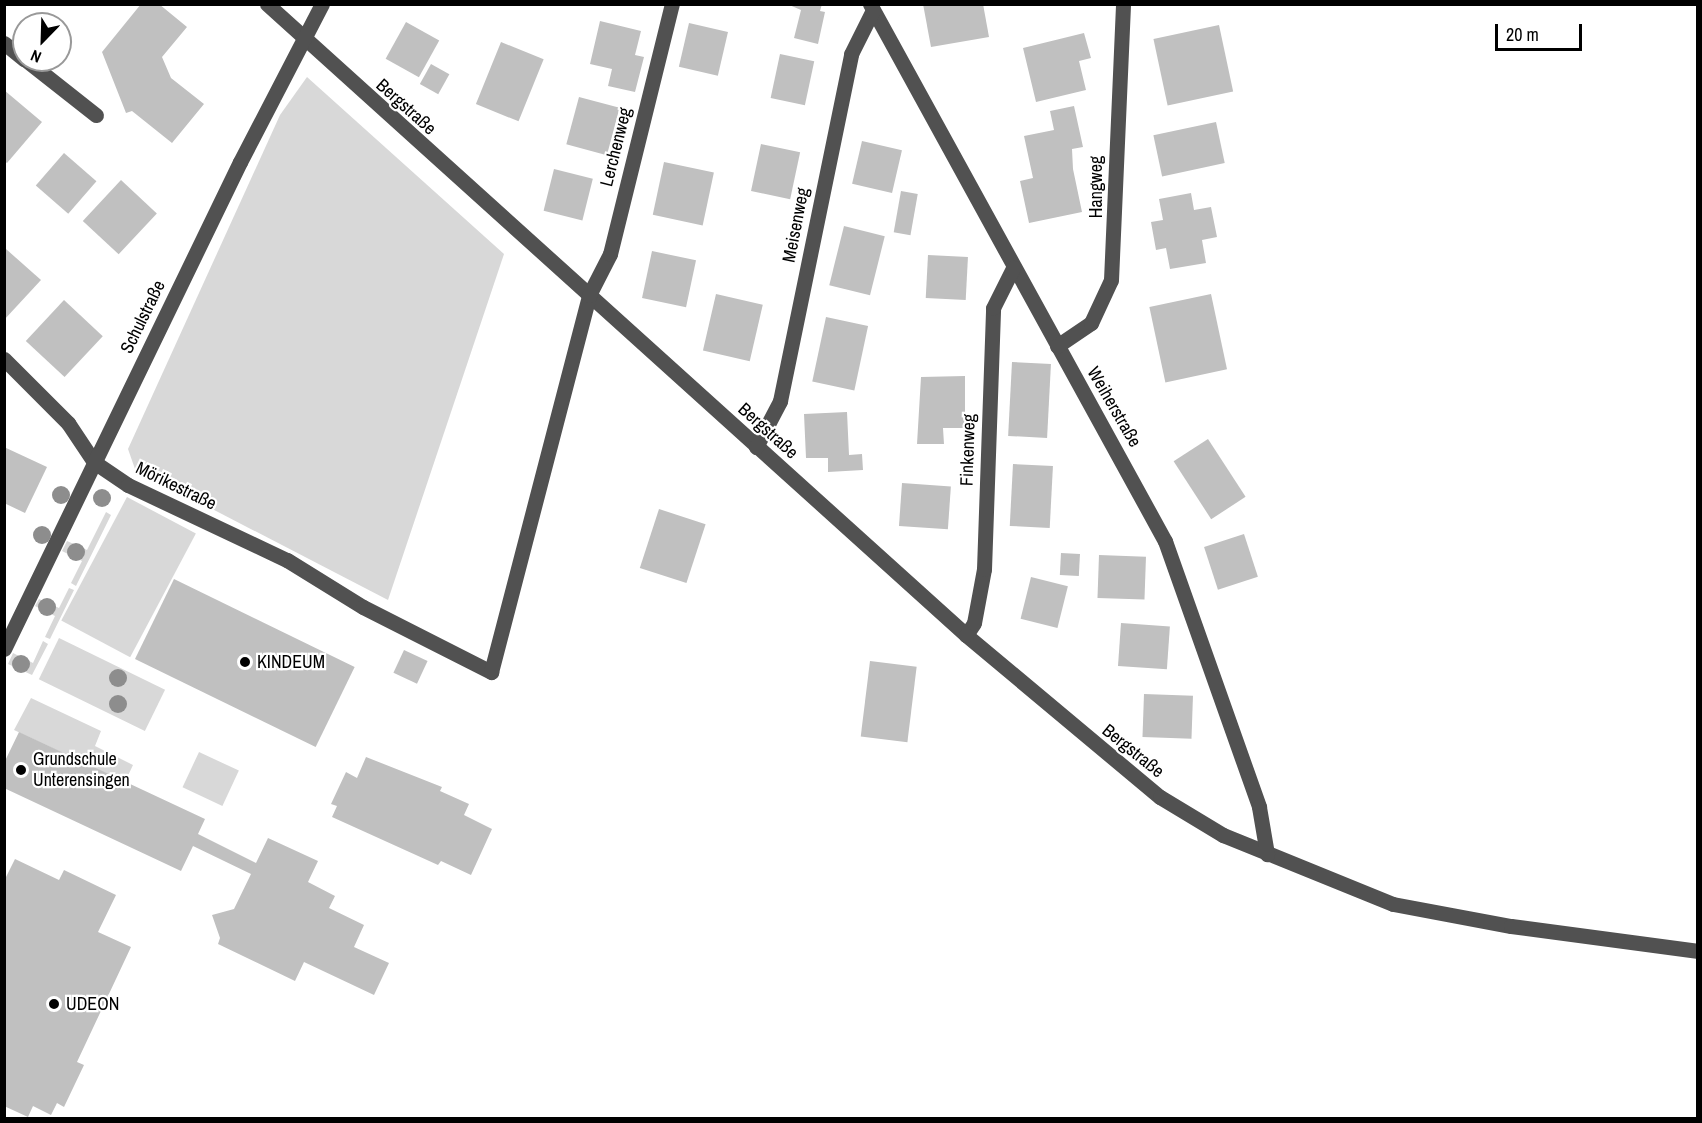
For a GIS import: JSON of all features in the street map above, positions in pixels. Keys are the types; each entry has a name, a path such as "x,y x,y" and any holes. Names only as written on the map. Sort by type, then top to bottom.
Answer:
{"street":[{"name":"Bergstraße","path":"267,4 303,40 966,635 1160,797 1267,854 1394,904 1511,927 1698,951"},
{"name":"Schulstraße","path":"4,649 94,462 322,4"},
{"name":"Lerchenweg","path":"363,607 491,672 589,296 610,254 672,4"},
{"name":"Hangweg","path":"1057,346 1091,323 1111,280 1123,4"},
{"name":"Weiherstraße","path":"872,7 1013,268 1165,541 1259,807 1267,854"},
{"name":"Meisenweg","path":"756,447 780,400 850,54 872,7"},
{"path":"41,72 96,115"},
{"name":"Finkenweg","path":"966,635 976,615 984,569 993,308 1013,268"},
{"name":"Mörikestraße","path":"4,359 69,423 94,462 171,508 287,560 363,607"}],"shaded area":[{"path":"307,77 504,254 388,600 135,469 128,449 280,115"},
{"path":"127,497 196,534 130,657 61,621"},
{"path":"106,512 111,515 76,586 71,583 82,561 62,551 67,541 87,550"},
{"path":"69,588 74,590 50,639 45,637 55,616 35,606 39,599 59,608"},
{"path":"59,638 165,690 145,731 39,679"},
{"path":"43,641 48,644 32,675 8,664 13,653 33,663"},
{"path":"31,698 101,731 95,746 133,765 125,782 14,730"},
{"path":"199,752 239,771 222,806 183,787"}],"building":[{"path":"141,4 159,4 187,27 162,57 171,78 204,104 172,143 132,111 126,113 102,52"},
{"path":"787,4 822,4 820,11 825,12 818,44 794,38 801,10"},
{"path":"923,4 983,4 989,37 931,47"},
{"path":"600,21 641,31 635,55 644,57 635,92 608,86 612,69 590,64"},
{"path":"406,22 439,40 419,77 386,59"},
{"path":"689,23 728,32 718,76 679,67"},
{"path":"1219,25 1233,92 1168,105 1153,39"},
{"path":"1084,33 1091,58 1079,61 1086,90 1036,102 1023,48"},
{"path":"501,42 544,59 519,121 476,104"},
{"path":"780,54 814,61 805,105 771,98"},
{"path":"431,64 449,74 438,94 420,84"},
{"path":"4,90 42,122 7,163 4,161"},
{"path":"579,97 620,108 607,155 566,144"},
{"path":"1074,106 1083,147 1072,149 1073,169 1082,212 1029,223 1020,181 1033,178 1024,136 1054,130 1050,111"},
{"path":"1216,122 1225,163 1162,176 1153,135"},
{"path":"862,141 902,150 892,193 852,184"},
{"path":"761,144 800,152 790,199 751,191"},
{"path":"64,153 96,181 68,214 36,185"},
{"path":"664,162 714,173 703,225 653,215"},
{"path":"554,169 593,179 582,220 544,211"},
{"path":"121,180 157,213 119,254 83,221"},
{"path":"901,191 918,194 910,235 894,232"},
{"path":"1191,193 1194,210 1211,207 1217,237 1202,240 1206,263 1170,269 1166,248 1156,250 1151,222 1163,220 1159,199"},
{"path":"844,226 885,236 870,295 829,285"},
{"path":"6,249 41,280 4,320 4,251"},
{"path":"652,251 696,260 686,307 642,298"},
{"path":"928,255 968,257 966,300 926,298"},
{"path":"716,294 763,305 750,361 703,351"},
{"path":"1211,294 1227,369 1165,382 1149,307"},
{"path":"64,300 103,336 65,377 26,341"},
{"path":"826,317 868,326 854,390 812,382"},
{"path":"1012,362 1051,364 1047,438 1008,436"},
{"path":"965,376 965,428 943,428 944,444 917,444 921,377"},
{"path":"847,412 849,455 862,454 863,470 828,472 828,458 806,458 804,414"},
{"path":"1208,439 1246,497 1211,519 1174,461"},
{"path":"4,447 47,467 25,513 4,503"},
{"path":"1013,464 1053,466 1050,528 1010,526"},
{"path":"902,483 951,486 948,529 899,526"},
{"path":"659,509 706,524 686,583 640,568"},
{"path":"1244,534 1258,577 1218,590 1204,547"},
{"path":"1061,553 1080,554 1079,576 1060,575"},
{"path":"1099,555 1146,557 1144,600 1097,598"},
{"path":"1031,577 1068,586 1057,628 1021,619"},
{"name":"KINDEUM","path":"174,579 355,667 316,747 135,659"},
{"path":"1121,623 1170,626 1167,669 1118,666"},
{"path":"404,650 428,661 417,684 393,673"},
{"path":"870,661 917,667 907,742 861,736"},
{"path":"1144,694 1193,696 1191,739 1142,737"},
{"path":"19,732 205,819 198,834 256,863 268,838 318,861 308,882 335,896 329,908 364,925 354,947 389,963 374,995 304,962 295,981 218,944 220,938 212,915 234,909 251,874 193,846 181,871 4,788 4,763"},
{"path":"366,757 442,787 440,791 469,804 464,815 492,829 471,875 441,861 438,865 332,817 337,806 331,804 346,772 357,778"},
{"name":"UDEON","path":"15,859 59,880 64,870 116,895 98,932 131,947 77,1062 84,1065 64,1107 57,1103 51,1115 33,1106 28,1117 4,1106 4,881"}],"place":[{"name":"KINDEUM","path":"245,662"},
{"name":"Grundschule Unterensingen","path":"21,770"},
{"name":"UDEON","path":"54,1004"}]}
